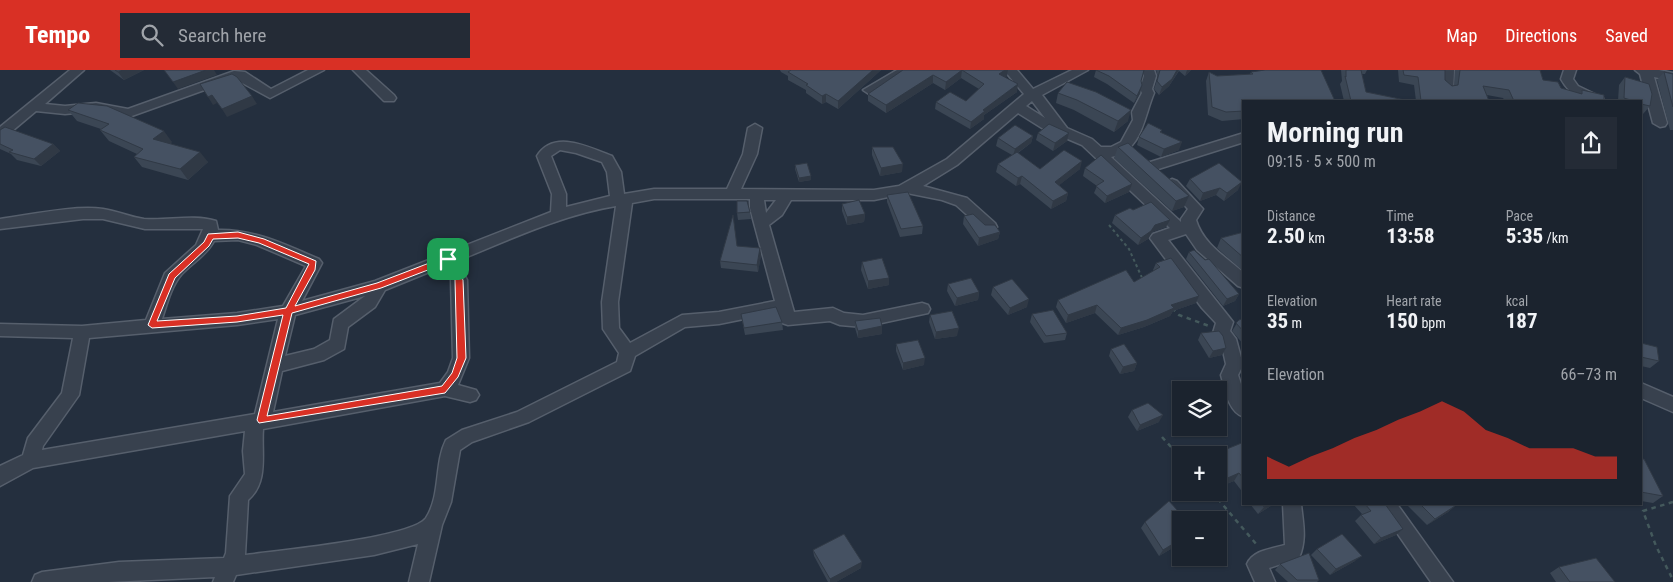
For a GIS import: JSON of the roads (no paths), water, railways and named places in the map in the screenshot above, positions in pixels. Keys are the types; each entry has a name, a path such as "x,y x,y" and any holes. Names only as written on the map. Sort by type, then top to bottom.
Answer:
{"street":[{"path":"0,134 78,70"},
{"path":"33,107 65,110 96,108 129,113 234,75 240,75 270,94 318,70"},
{"path":"359,70 389,98"},
{"path":"869,90 908,70"},
{"path":"1010,70 1033,94 1066,134"},
{"path":"0,330 82,332 237,319 288,311 379,286 558,215 590,205 654,194 732,193 874,196 905,188 952,162 1033,94 1082,70"},
{"path":"1098,152 1113,152 1126,144 1140,120 1139,112 1148,93 1146,89 1150,76 1148,70"},
{"path":"1448,70 1448,88"},
{"path":"1570,70 1567,79 1573,89 1596,100"},
{"path":"1660,123 1643,70 1673,76"},
{"path":"1018,107 1066,134 1087,142 1108,164 1181,230 1158,238 1225,322 1221,333 1228,340 1235,365 1229,375 1242,408"},
{"path":"732,193 750,154 755,128"},
{"path":"1152,166 1242,138"},
{"path":"1126,144 1190,200 1196,209 1188,219 1190,227 1201,244 1242,280"},
{"path":"558,215 559,194 544,156 548,150 556,145 607,158 614,172 622,200 610,302 611,329 628,352"},
{"path":"905,188 958,198 971,207 990,227"},
{"path":"757,194 762,223 788,319 833,314 840,319 862,320 922,309"},
{"path":"762,223 780,209 785,194"},
{"path":"0,224 83,214 103,214 145,224 201,223 211,226 210,236 206,244 171,276 152,325"},
{"path":"210,236 238,235 307,258 314,263 312,270 288,311 252,451 254,475 246,490 239,496 236,553 226,575"},
{"path":"445,389 455,375 461,358 459,280 448,259"},
{"path":"274,366 318,355 338,344 340,324 369,303 379,286"},
{"path":"419,582 432,526 442,502 452,446 468,435 483,432 523,417 602,378 624,366 628,352 682,321 719,318 784,305"},
{"path":"32,460 34,443 70,395 82,332"},
{"path":"0,478 6,472 32,460 128,445 184,433 445,389 470,395"},
{"path":"1642,390 1673,405"},
{"path":"1265,582 1258,564 1266,559 1292,552 1297,544 1292,519 1292,505"},
{"path":"1387,505 1443,582"},
{"path":"42,582 119,571 226,575 374,546 418,535 432,526"}]}
